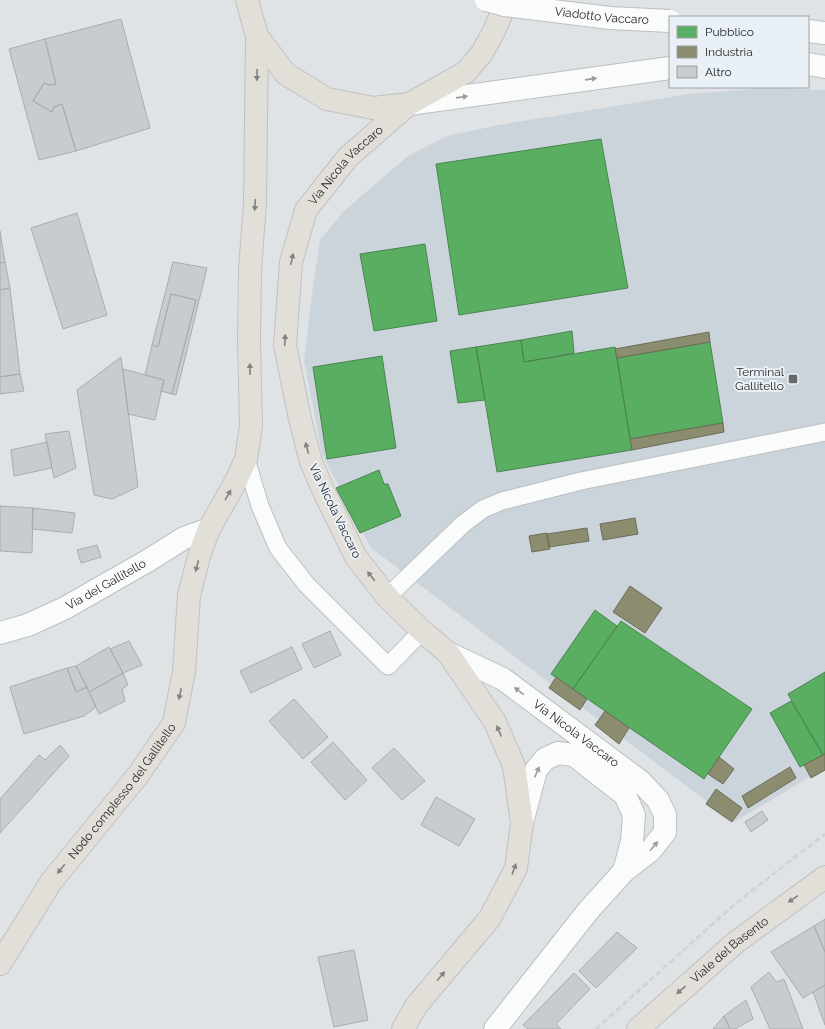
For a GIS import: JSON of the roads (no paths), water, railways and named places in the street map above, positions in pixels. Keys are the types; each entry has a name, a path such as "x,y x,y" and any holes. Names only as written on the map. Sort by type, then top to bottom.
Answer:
{"main road":[{"path":"208,528 235,483 246,459 251,426 249,340 250,270 255,203 257,36 247,0"},
{"path":"257,36 286,74 326,99 374,108 409,104 466,72 482,53 494,31 503,10 504,0"},
{"name":"Via Nicola Vaccaro","path":"409,104 348,157 306,210 291,262 285,345 300,419 311,462 356,557 387,597 422,631 448,653"},
{"name":"Nodo complesso del Gallitello","path":"0,964 51,882 138,775 174,723 184,671 189,595 208,528"},
{"path":"392,1029 416,1006 490,918 516,868 522,823 514,766 495,722 448,653"},
{"name":"Viale del Basento","path":"638,1029 735,943 825,877"},
{"path":"403,1029 416,1006"}],"street":[{"name":"Viadotto Vaccaro","path":"486,0 504,5 610,18 669,21"},
{"path":"809,31 825,33"},
{"path":"809,64 825,66"},
{"path":"409,104 669,68"},
{"name":"Via del Gallitello","path":"0,633 28,625 65,608 149,560 184,538 208,528"},
{"name":"Via Nicola Vaccaro","path":"448,653 503,679 640,781 658,800 665,815 665,832 652,850 624,871"},
{"path":"495,1029 564,941 624,871 632,841 634,815 625,795 574,755 558,753 545,759 536,770 522,823"}],"lane":[{"path":"387,597 463,524 483,508 502,501 580,481 825,432"},
{"path":"246,459 260,506 278,548 306,584 388,666 422,631"}],"railway":[{"path":"724,393 825,375"},
{"path":"596,1029 736,903 825,834"}],"place":[{"name":"Terminal Gallitello","path":"793,379"}]}
